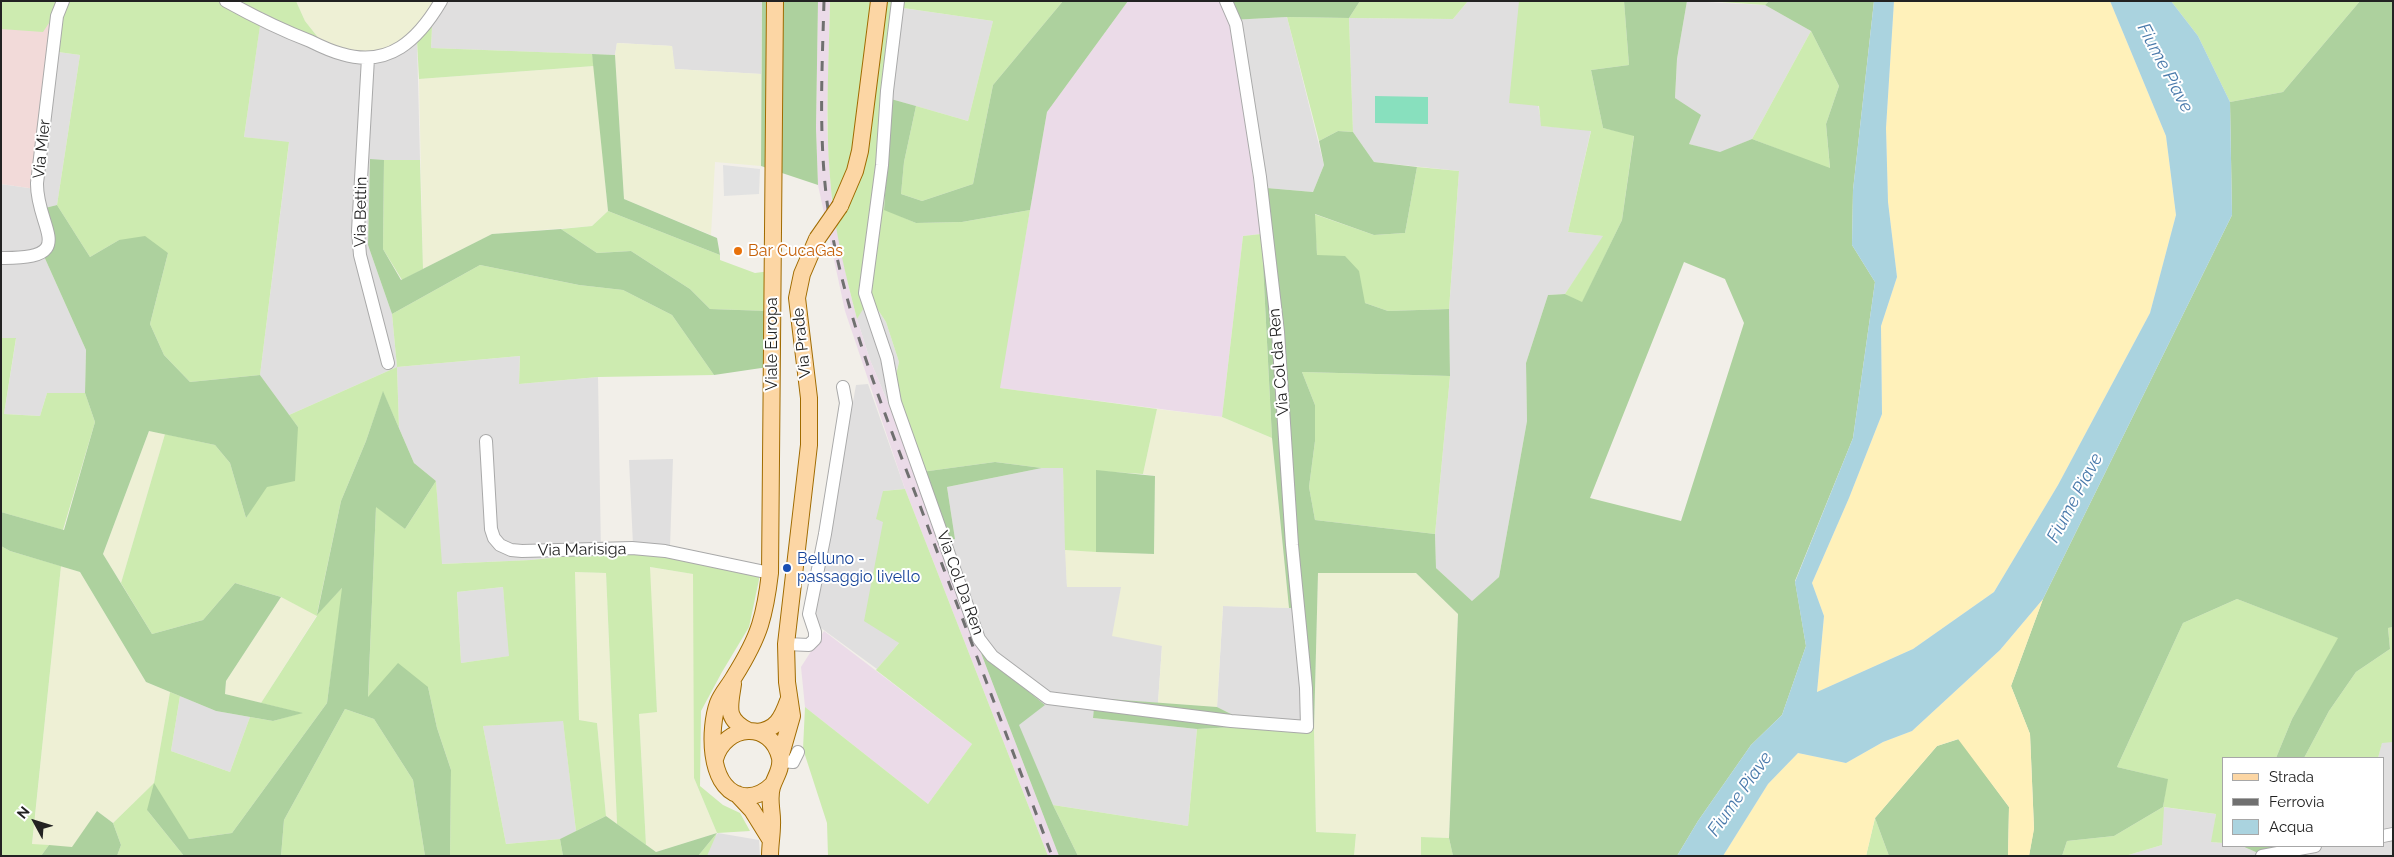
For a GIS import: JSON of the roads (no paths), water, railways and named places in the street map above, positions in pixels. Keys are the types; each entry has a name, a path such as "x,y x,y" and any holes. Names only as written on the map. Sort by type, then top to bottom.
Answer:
{"main road":[{"name":"Viale Europa","path":"715,760 714,719 718,702 748,653 760,626 770,573 775,1"},
{"name":"Via Prade","path":"780,760 792,716 789,699 786,644 810,439 809,398 798,298 802,274 817,239 840,206 856,171 879,1"},
{"name":"Viale Europa","path":"733,680 729,706 732,717 740,727 753,732"},
{"name":"Via Prade","path":"753,732 767,731 775,726 783,715 789,699"},
{"path":"770,856 772,826 770,795 777,777 780,760 776,746 767,738 753,732 736,733 726,739 718,749 715,760 716,772 720,782 729,791 748,796 758,795 773,784"},
{"path":"737,794 752,810 770,839"}],"street":[{"name":"Via Mier","path":"1,258 35,256 45,249 48,243 49,231 38,203 38,183 57,16 63,1"},
{"path":"226,1 328,49 351,56 368,58 392,53 408,43 428,21 441,1"},
{"name":"Via Col Da Ren","path":"898,1 887,91 882,165 865,293 881,335 895,402 979,639 992,656 1048,698 1231,722 1307,726"},
{"name":"Via Col da Ren","path":"1226,1 1236,24 1260,177 1275,312 1292,545 1306,688 1307,726"},
{"name":"Via Bettin","path":"368,58 358,231 360,255 388,363"},
{"path":"786,644 808,645 815,639 815,632 809,614 825,534 846,403 843,387"},
{"name":"Via Marisiga","path":"486,441 491,529 494,538 500,545 522,551 632,548 665,550 770,573"},
{"path":"780,760 794,762 798,752"},
{"path":"2262,856 2310,847"}],"water":[{"name":"Fiume Piave","path":"1874,1 1894,1 1886,128 1888,202 1897,277 1881,326 1882,414 1849,498 1812,583 1824,616 1817,692 1913,649 1994,592 2058,485 2150,313 2176,215 2166,136 2110,1 2171,1 2198,36 2230,102 2232,215 2043,599 2000,650 1912,731 1883,742 1846,763 1798,753 1768,784 1723,856 1677,856 1698,821 1751,745 1782,715 1806,646 1795,582 1853,438 1875,282 1852,245 1853,190"}],"railway":[{"path":"824,1 822,55 823,163 829,216 846,292 856,329 881,402 1052,856"}],"place":[{"name":"Bar CucaGas","path":"738,251"},
{"name":"Belluno - passaggio livello","path":"787,568"}]}
